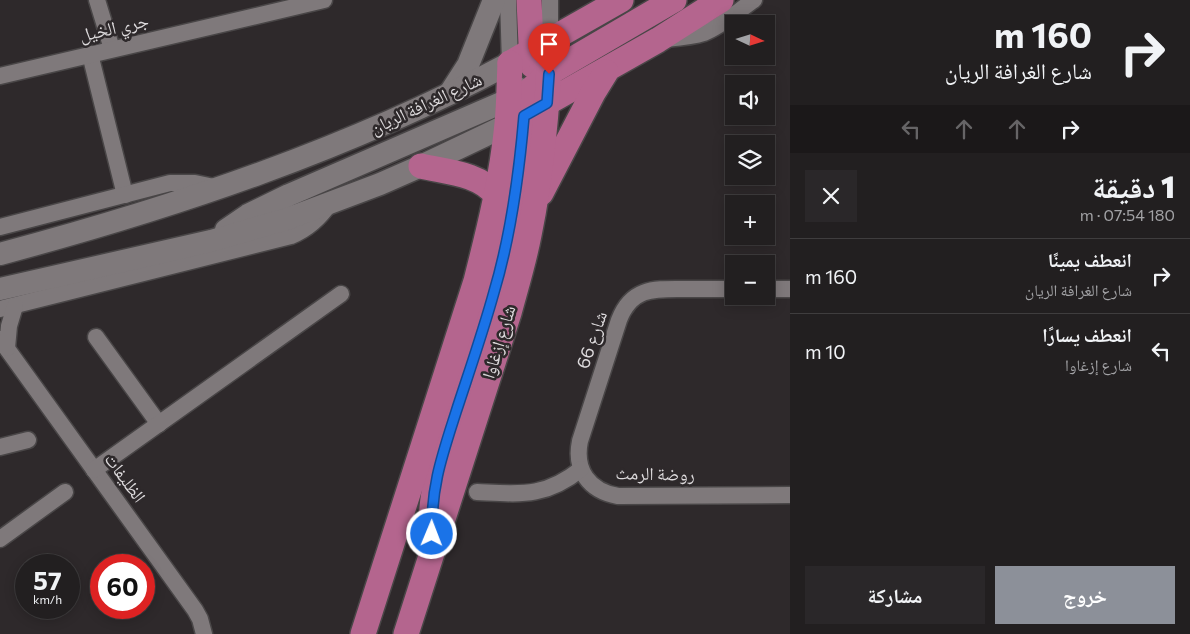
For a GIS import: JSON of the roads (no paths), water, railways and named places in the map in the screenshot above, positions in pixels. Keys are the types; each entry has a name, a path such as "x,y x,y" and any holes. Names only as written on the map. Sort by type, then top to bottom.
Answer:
{"main road":[{"path":"450,94 468,65 494,0"},
{"path":"433,552 431,516 435,480 495,291 517,185 530,87 529,0"},
{"name":"شارع الغرافة الريان","path":"0,289 211,241 286,219 421,166 530,87 621,0"},
{"path":"211,241 248,215 268,204 530,87 674,0"},
{"name":"شارع الغرافة الريان","path":"530,87 608,70 721,0"},
{"name":"شارع الغرافة الريان","path":"0,254 92,229 221,188 343,142 450,94 510,63 530,87"},
{"name":"شارع إزغاوا","path":"406,634 509,313 529,236 534,204 530,87 510,63"},
{"path":"534,204 558,162 592,93 608,70"},
{"name":"شارع إزغاوا","path":"363,634 476,282 496,195 530,87"},
{"path":"421,166 478,179 496,195"}],"street":[{"path":"97,0 112,49"},
{"name":"جري الخيل","path":"0,76 324,0"},
{"path":"508,0 510,63"},
{"path":"530,87 550,0"},
{"path":"658,40 696,36 705,33 754,0"},
{"path":"90,54 125,194"},
{"path":"0,227 170,184 182,182 221,188"},
{"name":"شارع الغرافة الريان","path":"7,307 291,236 309,226 324,212 330,203"},
{"name":"شارع 66","path":"581,469 578,450 580,440 619,320 626,305 638,294 654,289 725,289"},
{"path":"775,289 790,289"},
{"path":"94,470 341,294"},
{"name":"الظليفات","path":"7,307 9,326 3,343 195,610 204,634"},
{"path":"96,337 159,424"},
{"path":"0,447 28,440"},
{"path":"477,492 521,494 543,491 557,486 581,469"},
{"name":"روضة الرمث","path":"581,469 592,485 618,496 790,495"},
{"path":"0,539 65,492"}]}
